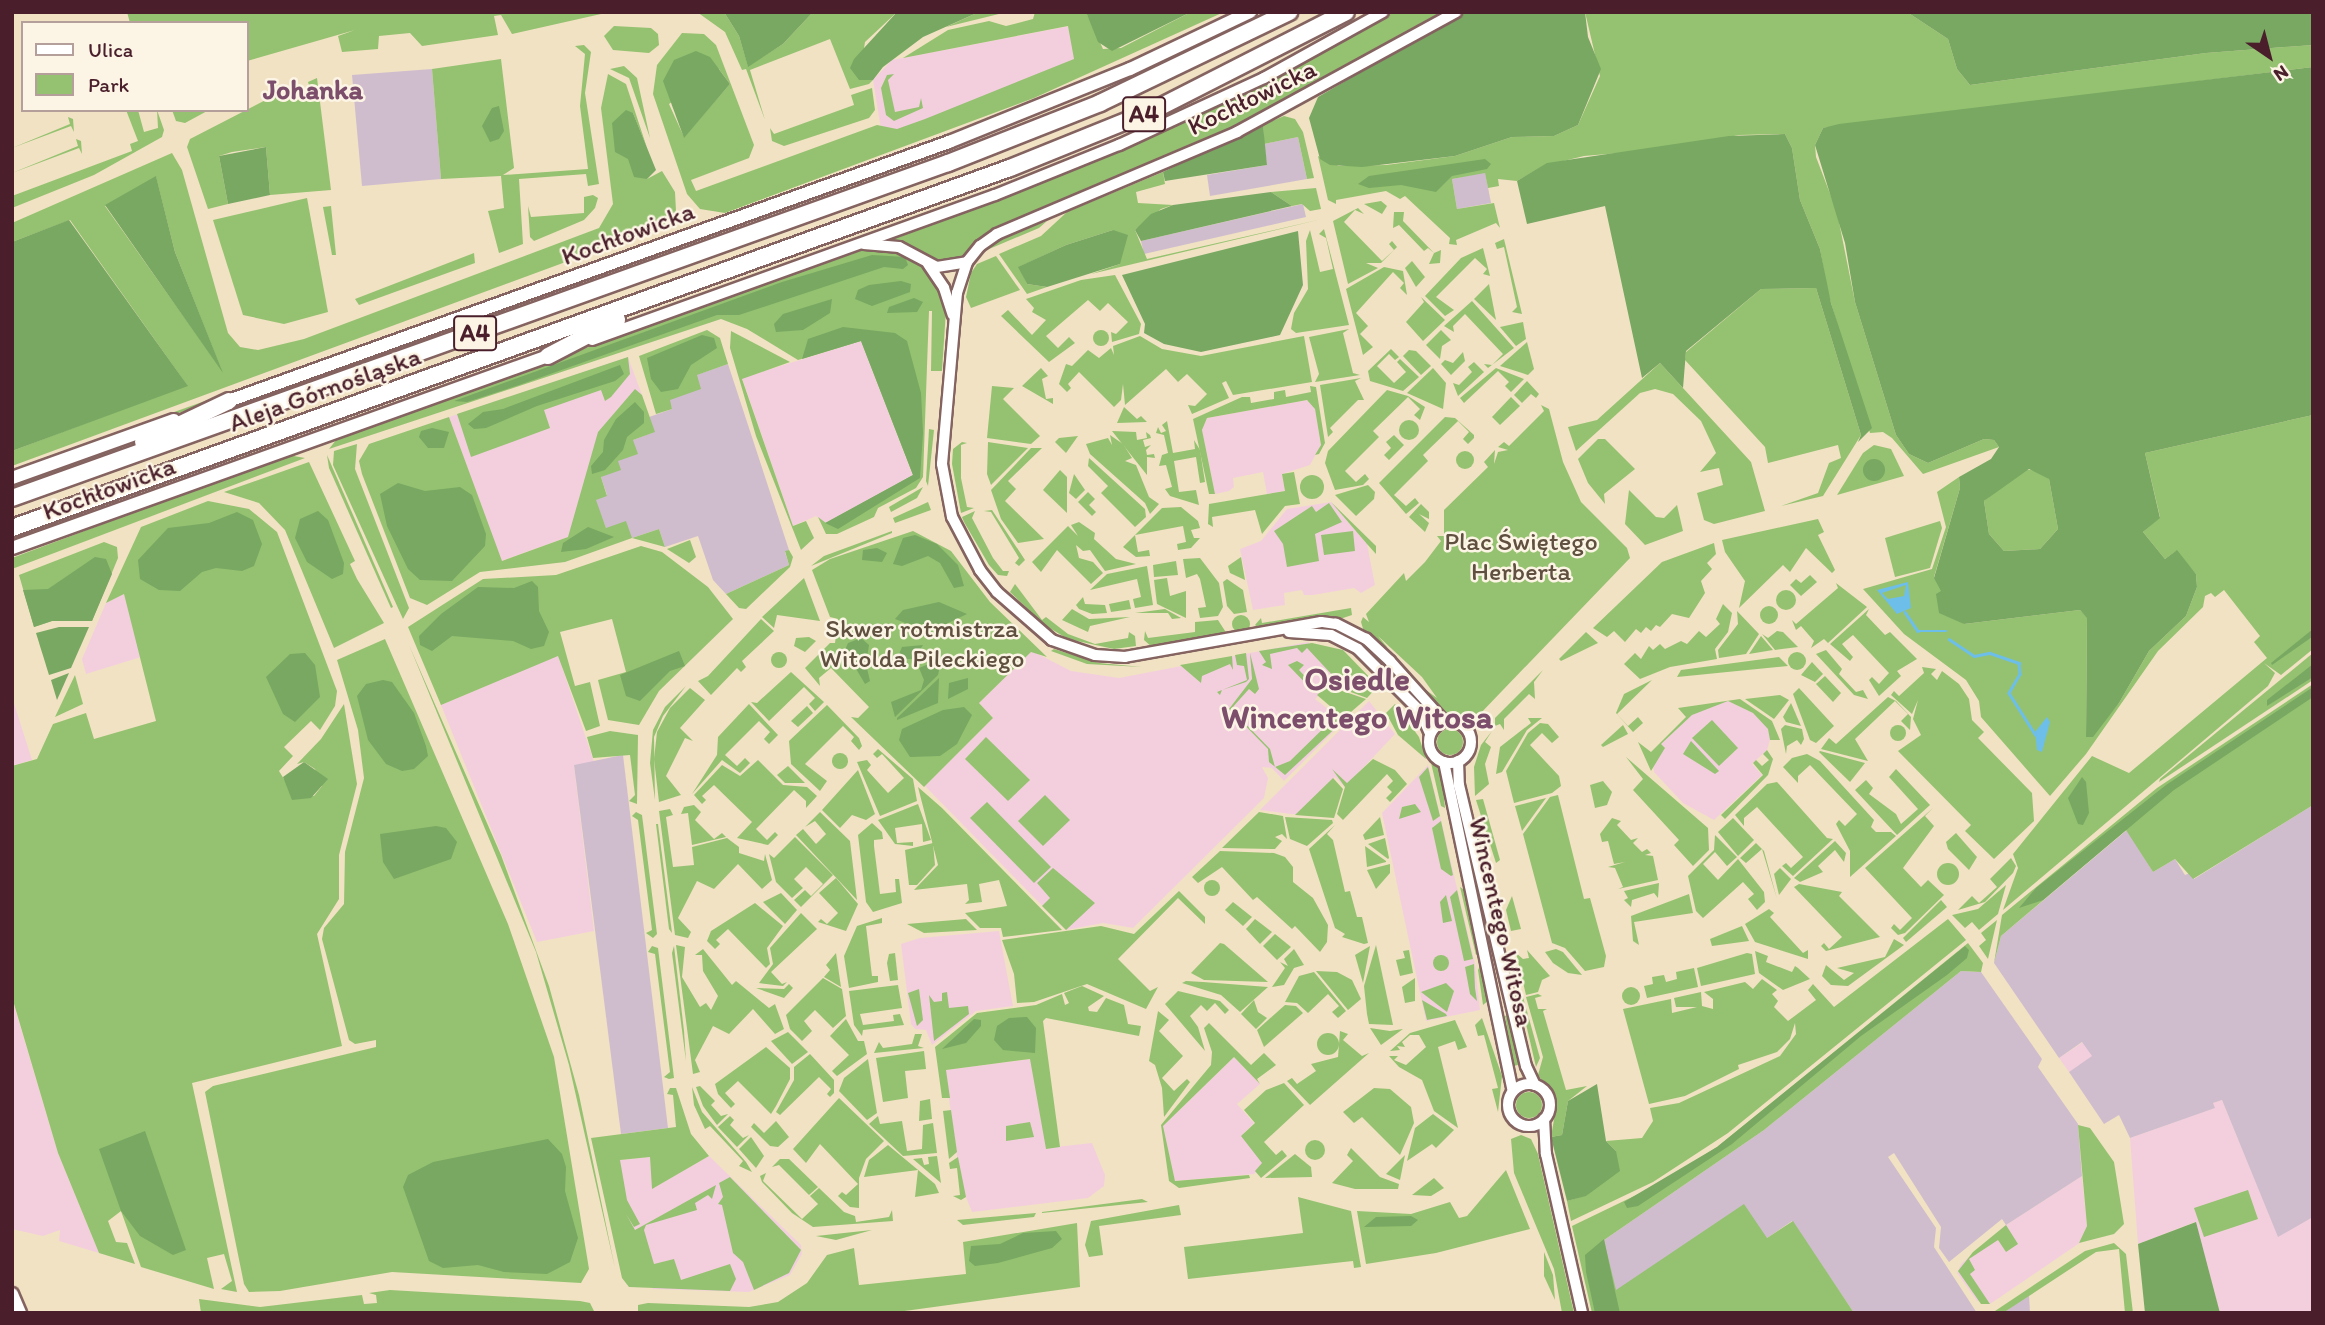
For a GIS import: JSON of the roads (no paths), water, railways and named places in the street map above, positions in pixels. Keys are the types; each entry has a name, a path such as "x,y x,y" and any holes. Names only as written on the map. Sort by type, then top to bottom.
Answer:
{"highway":[{"name":"Aleja Górnośląska","path":"12,498 863,193 1100,103 1289,12"},
{"name":"Aleja Górnośląska","path":"12,528 892,212 1156,109 1346,12"},
{"path":"548,356 662,295"},
{"path":"85,472 229,401"}],"main road":[{"path":"1195,40 1233,12"},
{"name":"Kochłowicka","path":"12,478 949,142 1195,40 1250,12"},
{"name":"Kochłowicka","path":"12,548 548,356"},
{"path":"12,1294 20,1313"}],"street":[{"name":"Kochłowicka","path":"548,356 859,244 1164,125 1274,73 1383,12"},
{"name":"Kochłowicka","path":"967,262 997,234 1237,132 1456,12"},
{"path":"859,244 899,247 927,262 946,268 967,262 953,320 943,436 947,499 957,530 980,570 1025,619 1071,649 1125,657 1280,632 1321,622 1347,627 1390,660 1444,721"},
{"path":"927,262 944,288 953,320"},
{"path":"1280,632 1331,635 1352,645 1420,711 1430,733 1429,747 1444,762 1458,761 1468,752 1468,732 1455,721 1444,721 1430,733"},
{"name":"Wincentego Witosa","path":"1458,761 1459,785 1528,1071 1535,1085"},
{"name":"Wincentego Witosa","path":"1444,762 1513,1075 1513,1091"},
{"path":"1544,1119 1530,1126 1520,1124 1509,1112 1513,1091 1535,1085 1549,1101 1544,1119 1546,1154 1582,1313"},
{"path":"1530,1126 1546,1154"}],"water":[{"path":"1908,582 1911,608 1897,614 1877,590","holes":["1906,585 1904,596 1888,599 1882,593"]},
{"path":"2047,717 2050,722 2042,752 2037,750 2035,732"}],"waterway":[{"path":"1905,612 1918,631 1946,631"},
{"path":"1949,639 1974,656 1990,653 2019,663 2020,674 2009,693 2035,734"}],"district":[{"name":"Johanka","path":"313,89"},
{"name":"Osiedle Wincentego Witosa","path":"1357,698"}],"park label":[{"name":"Plac Świętego Herberta","path":"1521,557"},
{"name":"Skwer rotmistrza Witolda Pileckiego","path":"922,644"}]}
